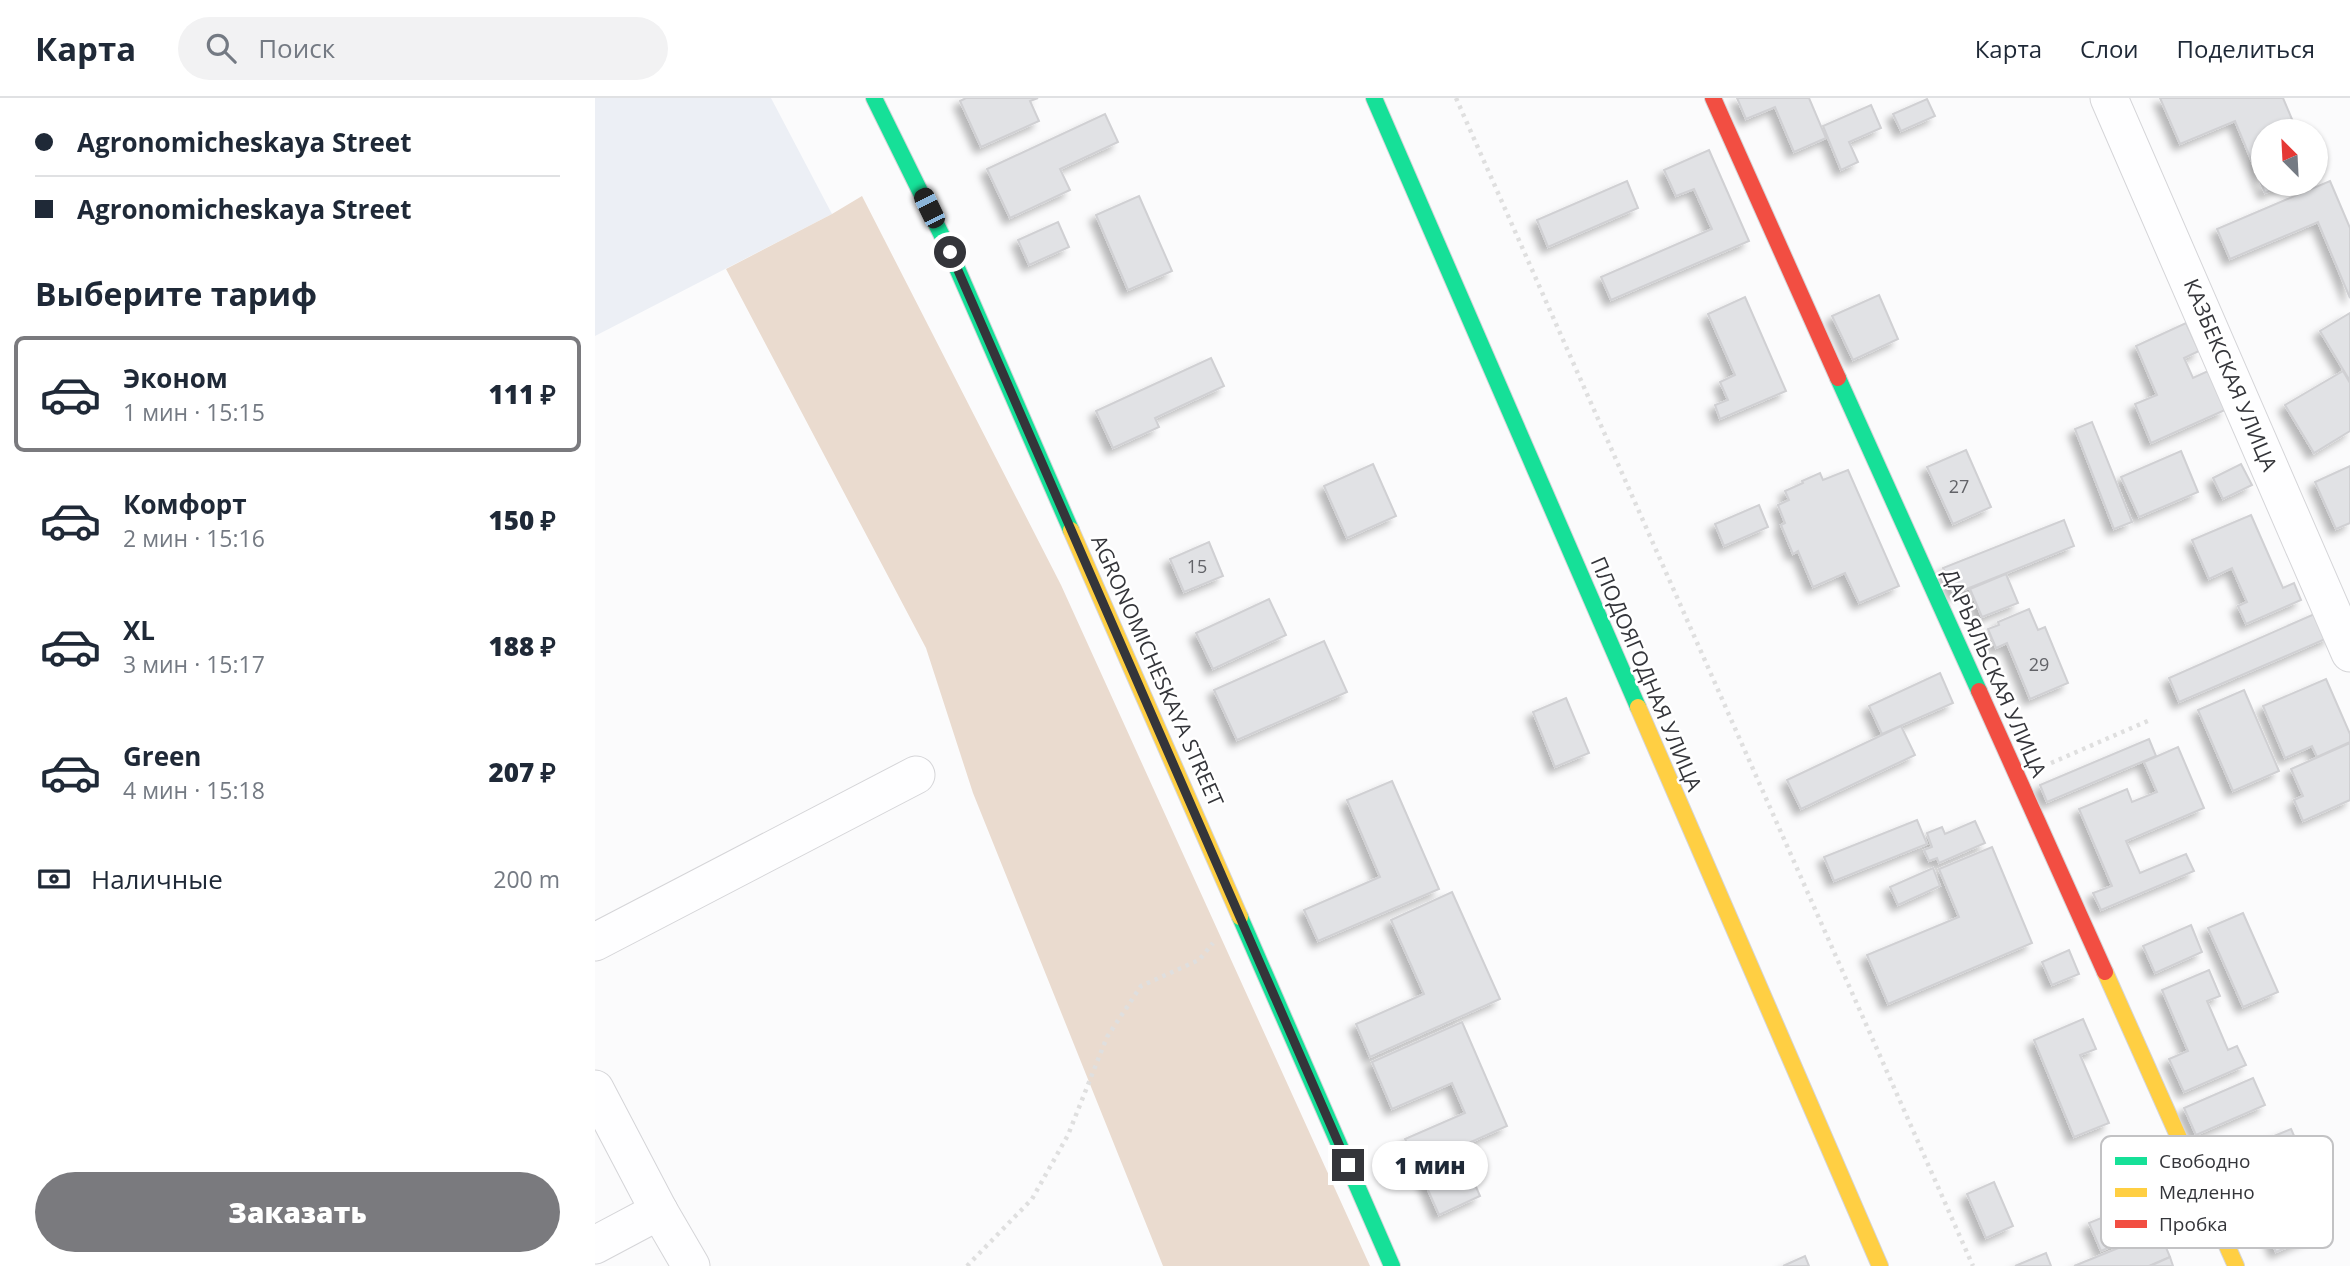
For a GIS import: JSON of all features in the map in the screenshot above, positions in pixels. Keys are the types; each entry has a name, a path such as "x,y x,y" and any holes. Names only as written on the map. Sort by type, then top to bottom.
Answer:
{"street":[{"name":"AGRONOMICHESKAYA STREET","path":"874,98 950,252 1392,1266"},
{"name":"ПЛОДОЯГОДНАЯ УЛИЦА","path":"1374,98 1880,1266"},
{"name":"ДАРЬЯЛЬСКАЯ УЛИЦА","path":"1713,98 2179,1136"},
{"name":"КАЗБЕКСКАЯ УЛИЦА","path":"2109,98 2350,653"},
{"path":"595,942 916,775"},
{"path":"595,1089 691,1266"},
{"path":"595,1245 659,1210"},
{"name":"ДАРЬЯЛЬСКАЯ УЛИЦА","path":"2229,1248 2237,1266"}],"path":[{"path":"1455,98 1973,1266"},
{"path":"2018,778 2150,720"},
{"path":"967,1266 1032,1199 1068,1135 1107,1037 1141,986 1199,960 1239,912"}],"shaded area":[{"path":"595,98 771,98 832,214 595,336"},
{"path":"862,196 1061,585 1370,1266 1163,1266 973,793 926,648 726,269"}],"building":[{"path":"966,98 1038,98 1030,101 1039,121 981,147 960,101"},
{"path":"1737,98 1809,98 1826,138 1794,152 1775,107 1746,119"},
{"path":"2160,98 2283,98 2292,119 2251,119 2251,159 2235,121 2180,144"},
{"path":"1927,99 1935,116 1901,131 1893,114"},
{"path":"1871,105 1881,128 1849,142 1858,162 1841,170 1823,126"},
{"path":"1105,114 1118,142 1060,169 1070,190 1010,218 987,169"},
{"path":"1709,150 1749,241 1611,300 1601,277 1712,229 1694,189 1676,196 1664,170"},
{"path":"1627,181 1638,208 1548,247 1537,220"},
{"path":"2330,181 2350,228 2350,298 2318,222 2230,259 2217,229 2295,196 2328,196"},
{"path":"1139,196 1172,271 1128,290 1096,215"},
{"path":"1058,222 1069,247 1029,265 1018,240"},
{"path":"1879,295 1898,339 1853,360 1832,316"},
{"path":"1745,297 1786,391 1720,419 1715,405 1728,400 1720,382 1735,375 1708,314"},
{"path":"2350,313 2350,381 2320,331"},
{"path":"2186,323 2199,351 2184,358 2193,378 2208,371 2225,410 2151,443 2135,404 2157,395 2136,346"},
{"path":"1211,358 1224,386 1155,418 1159,427 1113,448 1096,411"},
{"path":"2343,371 2350,383 2350,431 2314,453 2285,405"},
{"path":"2092,422 2132,522 2114,529 2075,429"},
{"path":"1966,450 1991,507 1953,524 1927,467"},
{"path":"2181,451 2198,492 2139,517 2121,477"},
{"path":"1373,464 1396,516 1347,538 1324,486"},
{"path":"2241,464 2252,485 2223,499 2213,478"},
{"path":"2350,466 2350,523 2336,529 2315,482"},
{"path":"1848,470 1899,586 1859,603 1845,573 1813,587 1798,551 1793,554 1781,525 1785,523 1778,505 1789,500 1785,491 1803,483 1802,481 1820,473 1823,480"},
{"path":"1759,505 1768,527 1724,546 1715,524"},
{"path":"2251,515 2283,588 2294,583 2301,600 2246,624 2238,606 2247,602 2232,568 2209,579 2192,540"},
{"path":"2064,520 2074,546 1954,594 1943,568"},
{"path":"1209,542 1223,576 1184,592 1170,559"},
{"path":"2006,574 2018,603 1982,617 1970,589"},
{"path":"1269,599 1286,635 1213,669 1196,633"},
{"path":"2029,609 2038,630 2045,627 2068,683 2030,699 2007,643 1996,648 1988,629"},
{"path":"2319,612 2330,637 2179,702 2169,678"},
{"path":"1324,641 1347,692 1237,740 1214,690"},
{"path":"1940,673 1953,703 1882,734 1869,706"},
{"path":"2326,679 2350,734 2350,742 2317,757 2312,746 2285,758 2263,706"},
{"path":"2244,690 2279,771 2233,791 2198,710"},
{"path":"1566,698 1589,753 1555,767 1533,712"},
{"path":"1901,726 1915,755 1801,809 1787,780"},
{"path":"2149,739 2156,756 2047,802 2040,785"},
{"path":"2350,743 2350,800 2303,821 2294,800 2303,796 2291,769"},
{"path":"2178,747 2204,808 2126,841 2140,873 2186,854 2194,871 2101,910 2093,893 2112,886 2079,809 2127,789 2132,802 2157,792 2144,762"},
{"path":"1392,781 1439,889 1318,941 1304,910 1380,877 1347,800"},
{"path":"1917,820 1927,844 1834,881 1824,857"},
{"path":"1975,821 1985,843 1939,863 1937,858 1929,861 1924,850 1932,847 1927,833 1942,827 1945,834"},
{"path":"1992,847 2032,943 1888,1004 1867,955 1959,917 1939,869"},
{"path":"1933,868 1940,886 1898,905 1890,887"},
{"path":"1452,892 1500,999 1370,1057 1356,1024 1424,994 1391,920"},
{"path":"2243,913 2278,992 2243,1007 2208,928"},
{"path":"2191,925 2202,952 2155,973 2143,946"},
{"path":"2069,950 2079,974 2052,985 2042,962"},
{"path":"2209,970 2220,996 2207,1001 2228,1050 2237,1046 2246,1065 2184,1092 2169,1059 2188,1051 2162,990"},
{"path":"2083,1019 2096,1049 2080,1055 2109,1123 2074,1137 2034,1040"},
{"path":"1462,1022 1507,1126 1417,1166 1405,1139 1465,1113 1452,1083 1392,1109 1372,1062"},
{"path":"2253,1078 2265,1105 2196,1135 2184,1108"},
{"path":"2291,1129 2294,1136 2274,1136"},
{"path":"1462,1155 1480,1196 1439,1215 1421,1174"},
{"path":"1994,1182 2013,1226 1986,1238 1967,1194"},
{"path":"2101,1218 2101,1248 2108,1248 2101,1251 2089,1223"},
{"path":"2119,1248 2166,1248 2170,1257 2149,1266 2074,1266"},
{"path":"2046,1253 2051,1266 2015,1266"},
{"path":"1805,1256 1809,1266 1783,1266"},
{"path":"2170,1257 2173,1266 2150,1266"}],"traffic: fast":[{"path":"874,98 950,252 1071,530"},
{"path":"1374,98 1638,707"},
{"path":"1838,378 1979,691"},
{"path":"1240,917 1392,1266"}],"traffic: slow":[{"path":"1071,530 1240,917"},
{"path":"1638,707 1880,1266"},
{"path":"2105,972 2178,1136"},
{"path":"2228,1248 2236,1266"}],"traffic: jam":[{"path":"1713,98 1838,378"},
{"path":"1979,691 2105,972"}],"route":[{"path":"950,252 1348,1165"}]}
